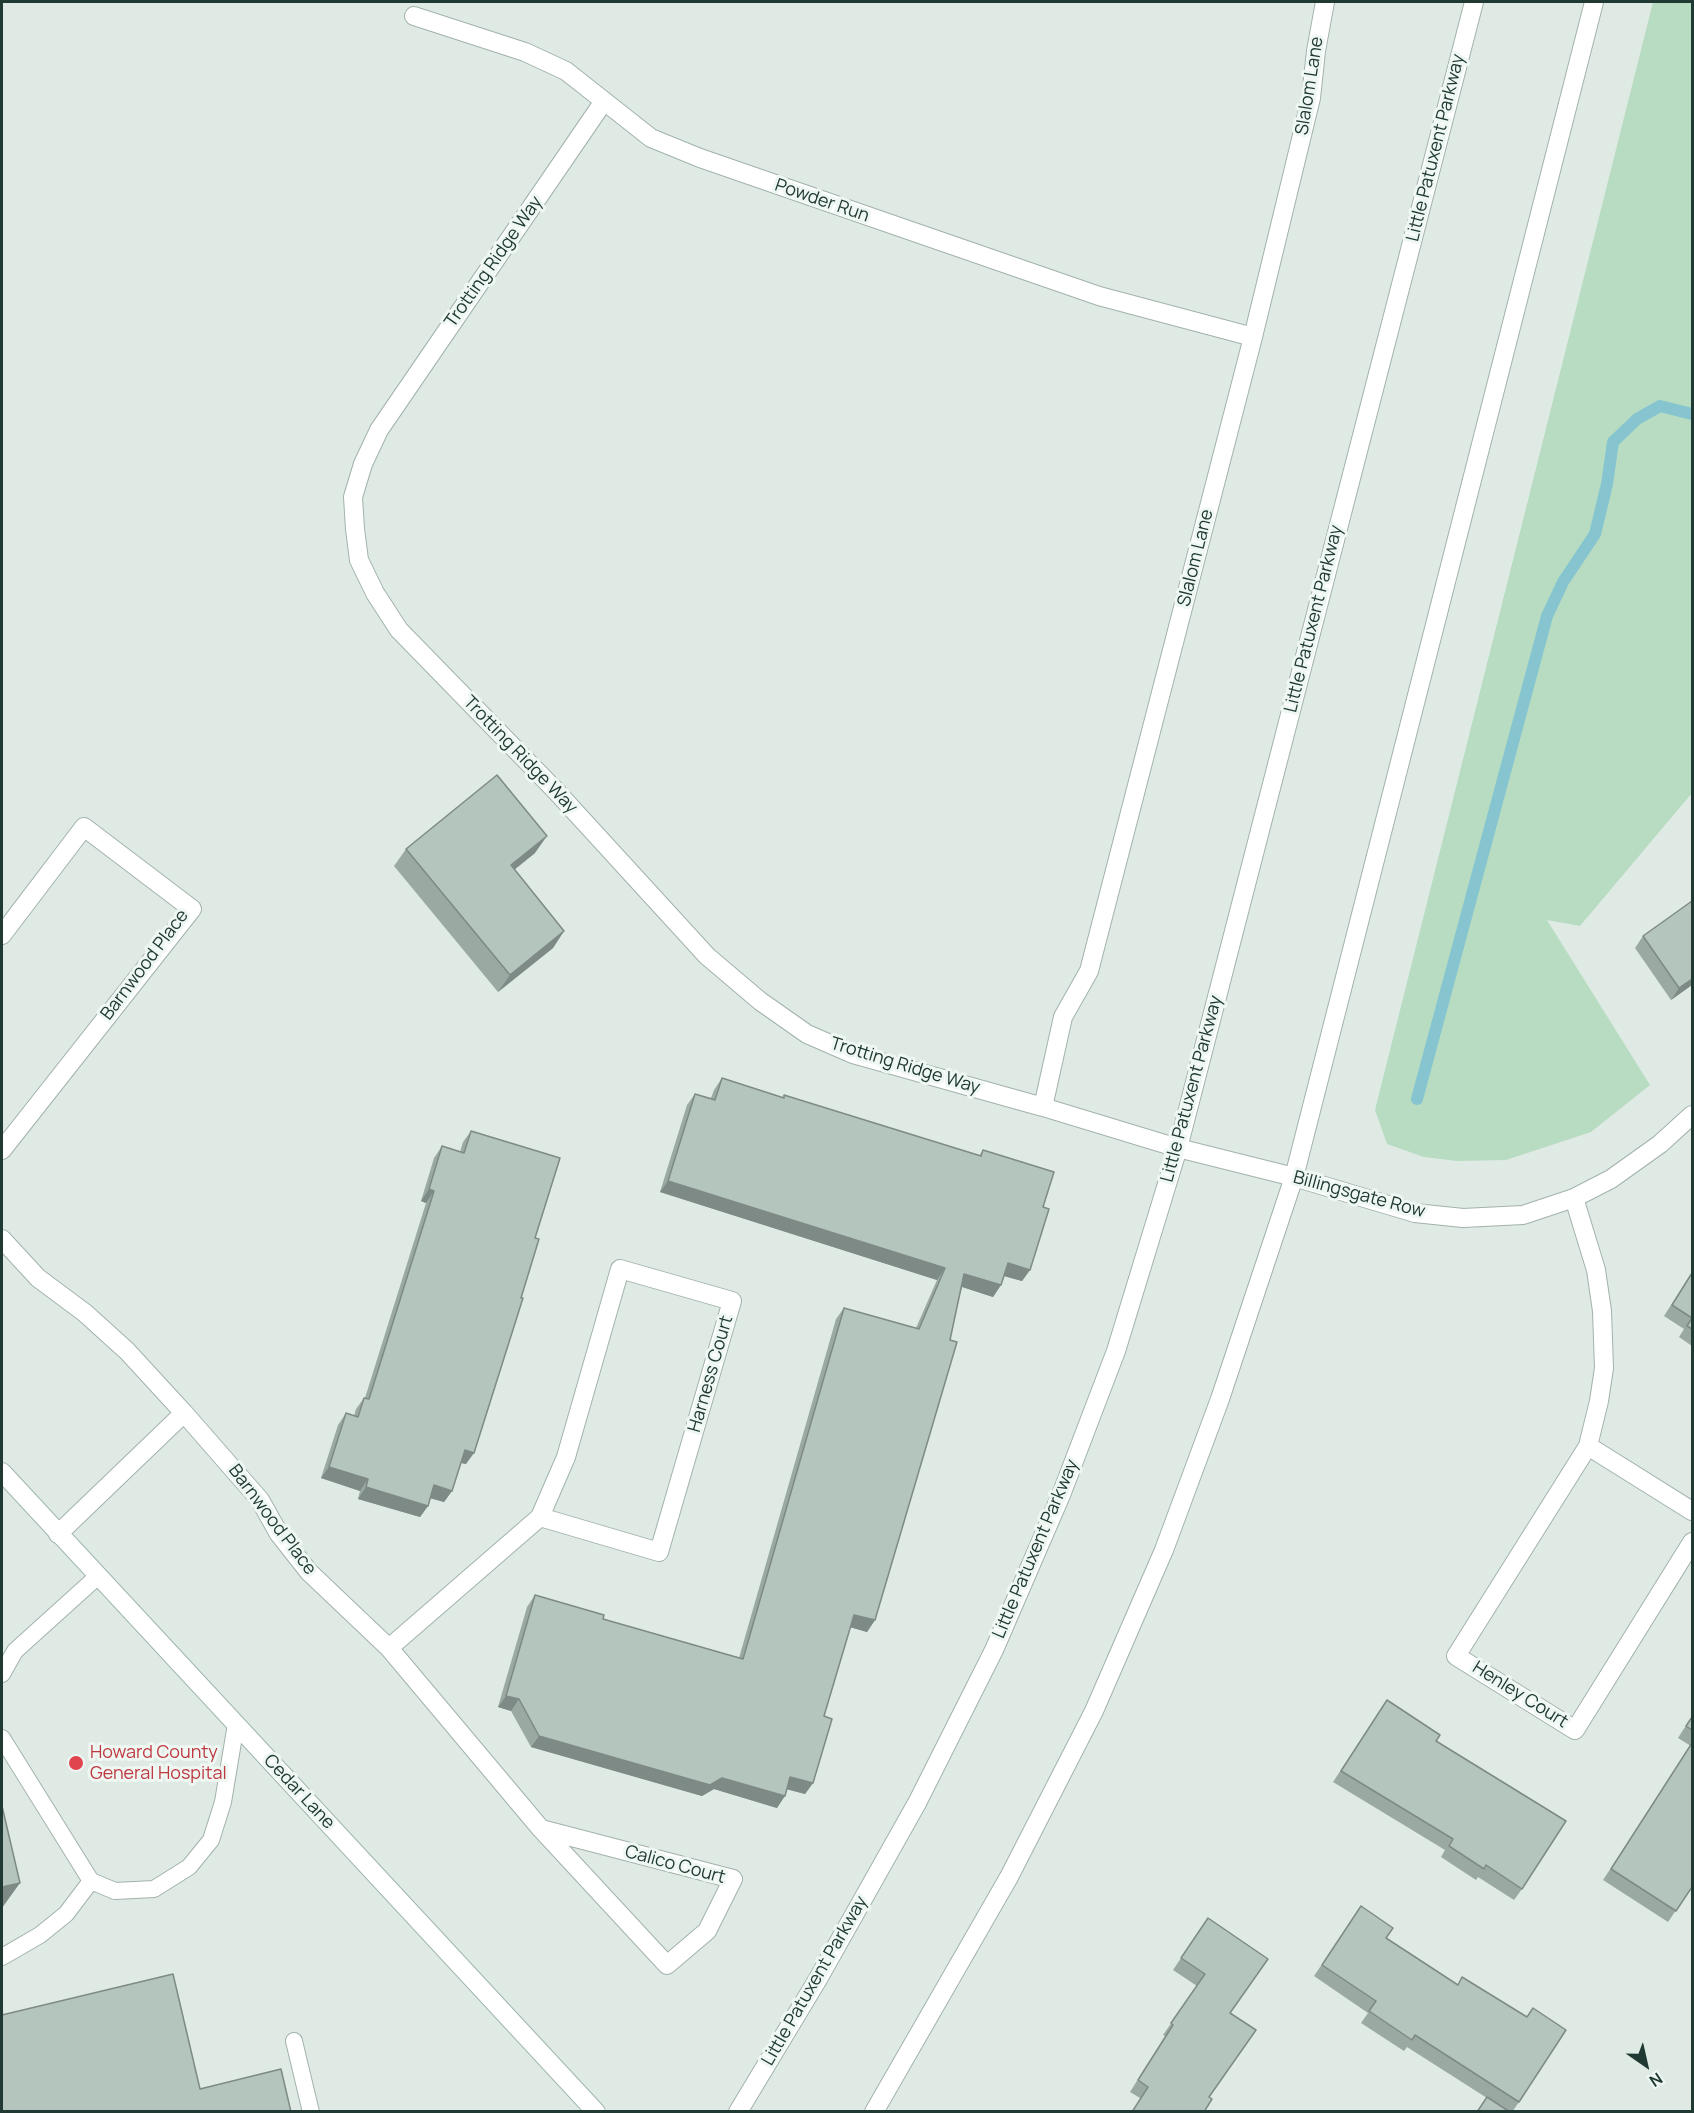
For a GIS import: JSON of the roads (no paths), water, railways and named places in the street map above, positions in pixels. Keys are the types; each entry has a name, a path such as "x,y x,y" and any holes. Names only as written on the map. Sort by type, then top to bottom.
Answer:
{"street":[{"name":"Slalom Lane","path":"1043,1107 1063,1017 1089,971 1253,337 1311,98 1316,51 1325,2"},
{"name":"Little Patuxent Parkway","path":"738,2112 818,1979 917,1803 994,1650 1061,1495 1116,1351 1178,1148 1474,2"},
{"path":"874,2112 1009,1877 1094,1712 1164,1550 1220,1399 1294,1178 1594,2"},
{"name":"Powder Run","path":"414,16 525,52 566,71 651,138 700,158 1099,296 1253,337"},
{"name":"Trotting Ridge Way","path":"604,100 379,430 363,464 353,497 359,560 375,593 399,630 556,791 706,956 760,1001 807,1034 853,1054 1043,1107 1178,1148"},
{"name":"Barnwood Place","path":"2,935 84,827 192,909 2,1149"},
{"name":"Billingsgate Row","path":"1178,1148 1415,1213 1463,1218 1523,1215 1574,1198 1611,1179 1660,1144 1692,1115"},
{"name":"Henley Court","path":"1574,1198 1596,1270 1602,1311 1604,1368 1588,1446 1456,1656 1575,1730 1692,1542"},
{"name":"Barnwood Place","path":"2,1239 38,1278 85,1313 127,1351 260,1500 279,1534 309,1572 389,1648"},
{"name":"Harness Court","path":"389,1648 540,1517 566,1457 620,1269 732,1301 659,1552 540,1517"},
{"path":"58,1534 184,1413"},
{"path":"1588,1446 1692,1510"},
{"name":"Cedar Lane","path":"2,1472 596,2112"},
{"name":"Calico Court","path":"389,1648 541,1829 667,1965 706,1931 733,1879 541,1829"}],"lane":[{"path":"2,1674 15,1651 98,1576"},
{"path":"2,1738 91,1881 115,1891 154,1888 189,1868 211,1840 224,1802 236,1724"},
{"path":"2,1957 40,1935 66,1914 91,1881"},
{"path":"294,2041 310,2112"}],"waterway":[{"path":"1417,1099 1547,616 1563,582 1595,534 1607,484 1613,442 1637,419 1660,406 1692,414"}],"place":[{"name":"Howard County General Hospital","path":"76,1763"}]}
